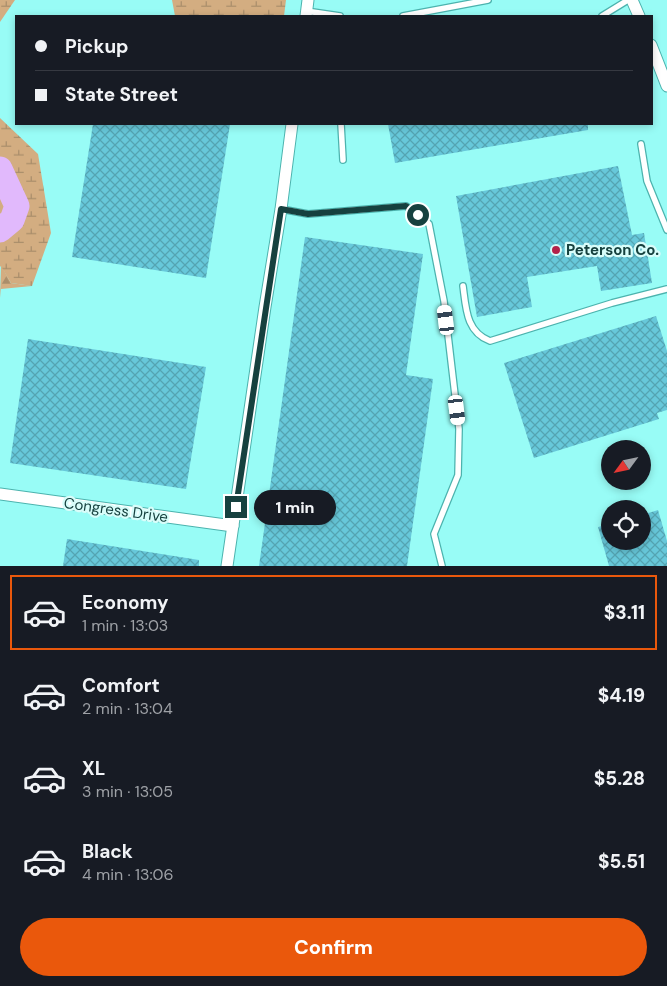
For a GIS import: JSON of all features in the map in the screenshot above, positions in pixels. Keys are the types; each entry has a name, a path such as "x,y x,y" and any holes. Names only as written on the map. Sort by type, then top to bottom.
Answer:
{"street":[{"path":"630,0 638,15"},
{"path":"653,49 667,86"},
{"path":"227,566 292,125"},
{"name":"Congress Drive","path":"0,494 233,526"}],"lane":[{"path":"408,15 488,0"},
{"path":"604,15 630,0"},
{"path":"307,9 335,15"},
{"path":"341,125 343,160"},
{"path":"641,144 647,181 667,230"},
{"path":"281,209 308,214 406,206 429,224 444,301 459,428 458,475 434,534 442,566"},
{"path":"463,286 470,324 478,335 490,341 612,303 667,289"}],"green space":[{"path":"0,0 15,0 0,22"},
{"path":"172,0 286,0 284,15 175,15"},
{"path":"0,118 38,154 51,233 32,286 11,283 0,267"},
{"path":"1,265 11,283 32,286 1,289 0,298"}],"building":[{"path":"93,125 230,125 206,278 72,257"},
{"path":"388,125 588,125 588,130 395,163"},
{"name":"Peterson Co.","path":"618,166 632,235 644,233 652,283 601,291 597,266 527,277 532,307 477,317 456,196"},
{"path":"305,237 423,254 406,375 433,379 407,566 259,566"},
{"path":"656,316 667,351 667,410 657,413 659,419 534,458 504,363"},
{"path":"28,339 206,367 186,489 10,463"},
{"path":"658,510 667,541 667,566 609,566 604,550 651,550 651,512"},
{"path":"601,526 601,538 598,527"},
{"path":"67,539 199,560 199,566 63,566"}],"waterway":[{"path":"0,169 17,206 12,220 0,230"}],"place":[{"name":"Peterson Co.","path":"556,250"}],"route":[{"path":"236,507 281,209 308,214 406,206 418,215"}]}
